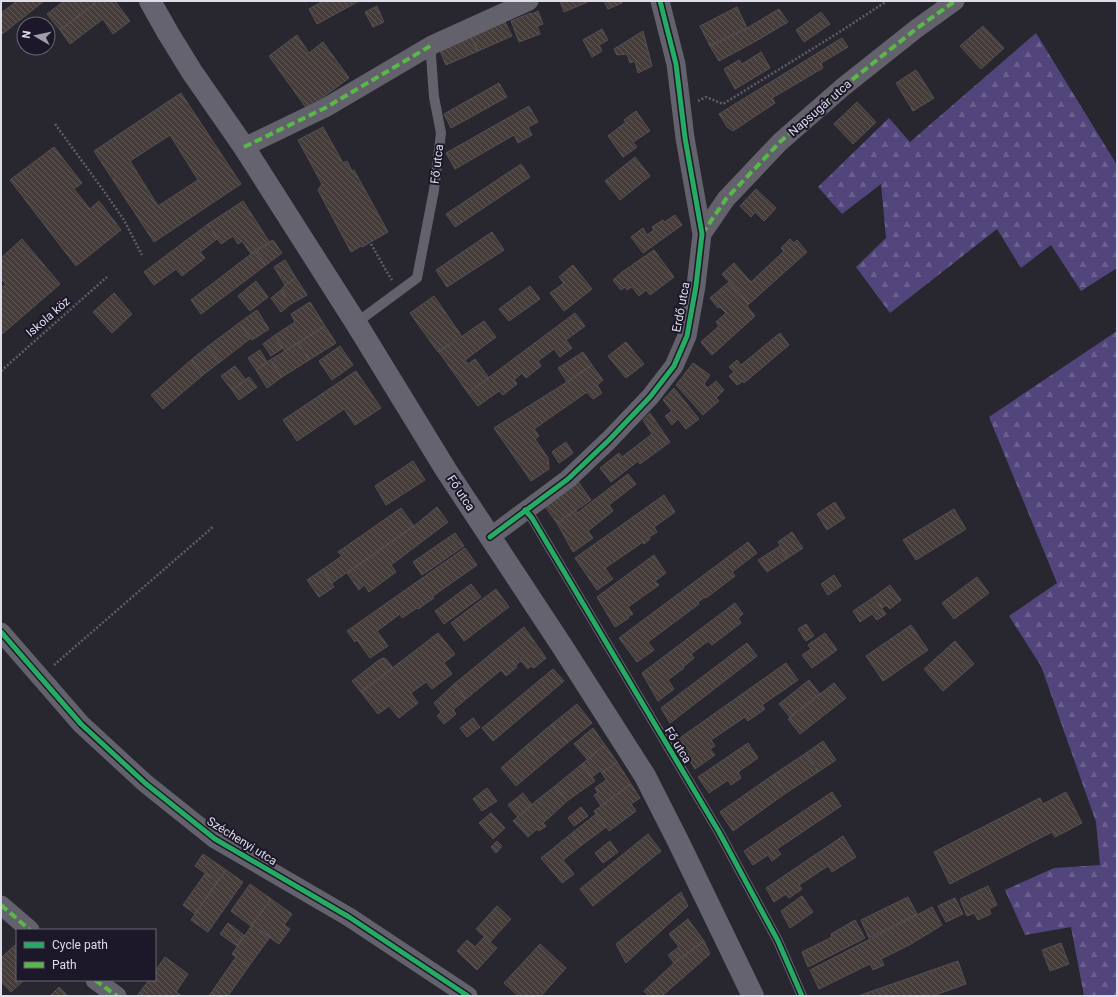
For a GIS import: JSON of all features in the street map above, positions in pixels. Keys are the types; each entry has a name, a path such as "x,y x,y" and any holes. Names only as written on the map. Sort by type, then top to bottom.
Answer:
{"main road":[{"name":"Fő utca","path":"150,1 192,72 244,147 356,323 446,470 562,646 645,776 753,996"}],"street":[{"path":"244,147 325,108 432,45 529,1"},
{"name":"Erdő utca","path":"490,537 568,478 609,440 650,397 674,366 687,336 696,286 702,234 685,138 676,64 660,1"},
{"name":"Napsugár utca","path":"702,234 726,199 780,142 843,87 916,29 955,1"},
{"name":"Széchenyi utca","path":"1,632 81,724 145,783 215,839 349,917 468,996"},
{"path":"1,905 29,929"},
{"path":"96,981 117,996"}],"lane":[{"name":"Fő utca","path":"356,323 417,278 434,190 441,132 434,97 431,56 432,45"},
{"name":"Fő utca","path":"525,510 532,518 719,832 778,940 802,996"}],"path":[{"path":"706,97 723,104 888,1"},
{"path":"55,124 120,215 142,254"},
{"path":"371,244 387,272"},
{"path":"40,677 214,526"}],"green space":[{"path":"1036,33 1117,165 1117,268 1081,291 1051,245 1021,268 997,229 890,313 856,267 886,238 881,184 842,214 818,187 889,118 910,142"},
{"path":"1117,331 1117,996 1084,996 1071,927 1025,935 1005,890 1054,868 1100,865 1096,822 1041,666 1009,616 1057,583 989,417"}],"building":[{"path":"17,1 44,1 25,16 16,16 16,23 1,35 1,13"},
{"path":"64,1 98,1 60,30 56,25 56,16 49,16 47,14"},
{"path":"98,1 115,1 130,21 113,34 103,19 70,44 60,30"},
{"path":"323,1 359,1 317,24 309,9"},
{"path":"560,1 590,1 564,12"},
{"path":"604,1 621,1 622,3 608,9"},
{"path":"377,6 384,22 373,27 365,12"},
{"path":"737,7 747,28 710,46 700,26"},
{"path":"779,9 788,22 719,61 710,46 747,28"},
{"path":"538,11 543,24 537,26 540,34 519,42 511,21"},
{"path":"821,12 830,24 804,42 796,30"},
{"path":"505,22 512,36 478,51 471,37"},
{"path":"983,26 1004,48 981,69 960,46"},
{"path":"602,29 608,40 599,45 602,51 592,57 583,40"},
{"path":"643,31 652,66 638,73 635,61 630,63 627,54 617,55 614,49"},
{"path":"297,35 309,53 323,42 349,78 307,109 269,56"},
{"path":"471,37 478,51 446,65 440,51"},
{"path":"842,38 848,47 821,63 823,68 772,98 775,103 733,131 727,127 719,114"},
{"path":"761,52 770,68 735,89 724,69 739,60 742,64"},
{"path":"916,70 934,98 913,111 896,83"},
{"path":"499,83 507,97 451,128 444,114"},
{"path":"181,93 241,184 154,242 94,151","holes":["170,135 198,180 158,206 130,161"]},
{"path":"857,102 876,122 853,144 834,124"},
{"path":"529,106 538,122 528,127 532,135 518,143 514,135 455,169 446,153"},
{"path":"636,111 650,131 633,142 637,147 623,157 608,136 626,122 624,120"},
{"path":"323,127 343,163 347,161 352,171 354,170 388,232 351,252 318,190 322,184 298,140"},
{"path":"54,147 82,183 74,189 90,209 99,201 121,230 76,266 10,180"},
{"path":"635,157 650,176 620,200 605,181"},
{"path":"521,164 530,177 455,227 446,214"},
{"path":"756,189 776,208 764,221 755,212 751,217 740,206"},
{"path":"243,201 270,243 251,254 242,241 238,244 233,236 221,244 208,224"},
{"path":"675,215 682,225 643,253 631,237 643,228 647,235 654,230 652,227 663,220 665,222"},
{"path":"208,224 217,239 200,252 205,258 182,276 176,269 154,285 144,272"},
{"path":"492,232 504,250 447,287 436,270"},
{"path":"22,239 60,284 1,335 1,288 6,284 1,279 1,258"},
{"path":"790,239 794,243 797,240 807,252 749,304 722,274 734,263 751,282 784,251 781,248"},
{"path":"273,240 282,253 266,265 255,251"},
{"path":"654,250 674,277 650,295 646,290 639,296 632,287 627,290 625,287 621,290 613,280"},
{"path":"255,251 266,265 201,314 191,300"},
{"path":"285,260 296,278 285,285 274,267"},
{"path":"573,265 592,289 564,311 550,293 564,283 559,277"},
{"path":"296,278 307,295 291,304 281,290 285,285"},
{"path":"256,281 268,297 250,311 238,296"},
{"path":"729,282 749,304 747,306 755,316 712,355 701,342 719,326 716,322 726,313 720,307 718,308 710,298"},
{"path":"530,286 540,299 509,321 499,309"},
{"path":"281,290 291,304 281,312 271,298"},
{"path":"114,293 132,314 112,333 93,312"},
{"path":"434,296 461,335 438,352 410,313"},
{"path":"310,302 325,326 285,351 275,335 295,322 291,314"},
{"path":"257,310 269,329 252,340 239,323"},
{"path":"575,313 585,326 566,340 572,348 560,357 554,349 538,361 541,366 526,378 522,373 514,380 517,384 503,395 499,391 478,406 468,393"},
{"path":"484,321 496,337 465,360 468,364 475,359 489,378 468,393 439,352"},
{"path":"239,323 251,338 220,362 207,347"},
{"path":"325,326 336,343 309,360 298,343"},
{"path":"780,333 789,345 744,383 743,381 737,385 729,376 734,372 729,367 737,360 741,365"},
{"path":"275,335 283,348 271,356 263,344"},
{"path":"626,342 644,364 626,378 608,356"},
{"path":"298,343 309,360 282,377 270,360"},
{"path":"340,346 353,365 332,380 319,361"},
{"path":"207,347 220,362 203,375 191,360"},
{"path":"260,350 267,362 256,370 248,358"},
{"path":"583,352 592,365 567,382 558,368"},
{"path":"191,360 203,375 163,409 151,395"},
{"path":"270,360 282,377 267,388 256,370"},
{"path":"693,363 710,375 704,384 708,388 716,381 724,390 716,398 719,401 703,415 676,385"},
{"path":"592,365 603,380 597,385 602,393 593,399 587,392 534,429 539,436 535,439 548,458 549,469 531,481 494,428"},
{"path":"235,366 246,380 232,390 221,376"},
{"path":"356,371 381,408 355,425 344,409 297,441 283,420"},
{"path":"249,377 257,387 239,400 232,390"},
{"path":"674,388 699,419 686,429 678,419 672,425 665,416 672,411 663,400"},
{"path":"650,413 670,442 640,464 638,461 611,482 600,468 619,453 622,457 652,434 643,420"},
{"path":"566,442 573,453 559,463 552,452"},
{"path":"413,461 425,480 386,505 375,486"},
{"path":"628,474 636,484 609,505 613,511 588,531 593,538 573,552 557,523 576,510 577,513"},
{"path":"577,480 591,500 557,523 543,504"},
{"path":"664,495 675,512 654,527 657,532 649,537 650,539 644,544 643,542 605,568 613,579 597,590 575,558"},
{"path":"835,502 845,518 827,530 817,514"},
{"path":"437,507 448,522 391,565 396,572 369,592 364,585 359,590 347,573 414,526"},
{"path":"401,508 414,526 332,583 323,569 342,556 338,552"},
{"path":"954,509 966,529 916,560 903,540"},
{"path":"792,532 803,548 788,558 778,542"},
{"path":"455,533 464,546 422,575 413,562"},
{"path":"748,542 757,553 732,572 735,576 706,598 705,597 698,602 699,604 648,642 654,650 637,662 619,638"},
{"path":"780,546 788,558 767,572 758,560"},
{"path":"465,548 477,565 433,596 434,598 418,609 417,608 402,618 400,614 377,631 388,646 370,658 357,640 355,642 347,631"},
{"path":"654,555 666,573 655,581 659,585 628,607 633,614 615,627 597,597"},
{"path":"323,569 334,587 319,597 307,580"},
{"path":"834,575 841,586 828,595 821,584"},
{"path":"977,577 989,593 954,619 942,603"},
{"path":"471,584 481,597 444,624 435,611"},
{"path":"890,585 901,600 890,609 886,605 882,608 874,597"},
{"path":"496,589 509,607 464,641 451,623"},
{"path":"874,597 886,614 877,620 872,614 860,622 853,611"},
{"path":"735,603 743,614 738,618 741,623 712,645 708,641 691,654 694,658 668,680 674,689 658,701 642,673"},
{"path":"806,624 814,636 806,641 798,629"},
{"path":"911,625 928,650 883,681 866,656"},
{"path":"524,627 546,658 534,668 531,666 528,669 521,661 516,665 512,661 517,667 506,676 501,670 466,699 454,684"},
{"path":"438,633 455,654 444,663 452,674 432,689 426,682 411,693 418,703 399,718 389,706 378,714 361,692"},
{"path":"825,633 837,650 812,668 802,655 811,649 808,645"},
{"path":"955,641 974,664 943,691 924,669"},
{"path":"747,643 757,656 670,723 661,708"},
{"path":"383,658 386,659 393,668 361,692 352,681"},
{"path":"786,663 798,680 762,705 765,709 748,721 745,717 711,740 715,746 710,749 715,755 695,769 677,740"},
{"path":"553,669 564,681 493,741 482,728"},
{"path":"809,680 820,694 790,717 779,704"},
{"path":"834,683 846,698 800,734 788,719"},
{"path":"454,684 466,699 453,710 456,714 444,724 437,716 441,712 434,703"},
{"path":"577,704 592,723 567,743 552,724"},
{"path":"473,718 480,727 467,737 460,728"},
{"path":"552,724 567,743 542,764 526,746"},
{"path":"593,728 605,745 587,759 574,744"},
{"path":"823,741 836,760 818,772 806,753"},
{"path":"748,743 758,758 738,772 741,778 731,785 728,780 709,793 698,777"},
{"path":"605,745 617,762 602,773 600,771 592,777 582,764"},
{"path":"526,746 542,764 516,786 501,768"},
{"path":"806,753 818,772 786,793 773,775"},
{"path":"617,762 631,784 601,806 594,795 598,793 595,788 606,780 602,773"},
{"path":"582,764 595,781 567,801 555,786"},
{"path":"773,775 786,793 733,831 720,812"},
{"path":"631,784 640,798 631,804 636,811 609,831 594,811"},
{"path":"555,786 567,801 551,816 537,800"},
{"path":"487,788 497,801 482,811 473,799"},
{"path":"832,792 841,806 777,849 781,854 772,861 768,855 753,865 744,851"},
{"path":"1066,792 1082,823 1055,837 1052,832 950,884 934,852 1040,798 1043,804"},
{"path":"523,793 532,805 518,817 508,805"},
{"path":"537,800 551,816 543,823 546,826 539,831 537,829 528,837 513,821"},
{"path":"581,807 588,816 574,826 568,818"},
{"path":"491,813 505,828 493,839 479,823"},
{"path":"596,814 606,827 582,845 572,833"},
{"path":"572,833 582,845 563,860 574,874 562,883 541,858"},
{"path":"648,834 661,851 593,906 580,889"},
{"path":"843,836 856,857 832,872 828,866 799,885 802,889 789,898 786,894 774,902 766,888"},
{"path":"497,841 502,846 496,853 491,847"},
{"path":"610,841 618,852 603,863 595,853"},
{"path":"203,854 226,870 217,882 195,866"},
{"path":"226,870 243,882 208,932 191,920"},
{"path":"205,874 217,882 195,914 183,905"},
{"path":"250,884 271,899 251,926 231,911"},
{"path":"988,886 997,905 989,909 991,914 978,920 974,913 967,916 960,899"},
{"path":"681,892 688,906 626,963 616,944"},
{"path":"802,896 813,912 790,928 781,911"},
{"path":"908,897 917,914 869,938 861,920"},
{"path":"955,898 963,914 946,922 938,906"},
{"path":"271,899 292,914 284,925 290,929 279,944 252,925"},
{"path":"497,906 511,919 490,942 476,929"},
{"path":"932,907 942,925 911,944 881,959 884,965 873,970 870,964 819,989 810,970"},
{"path":"688,919 704,941 674,963 668,955 679,947 669,934"},
{"path":"855,920 865,938 808,967 802,952 832,937 831,934"},
{"path":"228,923 244,935 237,946 220,934"},
{"path":"252,925 270,937 249,966 232,954"},
{"path":"484,937 497,948 477,970 457,951 467,940 475,947"},
{"path":"704,941 710,954 662,996 649,996 644,991 674,963"},
{"path":"1061,943 1069,964 1050,971 1042,950"},
{"path":"540,944 566,968 541,996 518,996 504,983"},
{"path":"15,945 16,946 16,981 23,981 11,992 1,982 1,958"},
{"path":"165,957 188,974 176,992 182,996 137,996 148,981 156,981 156,970"},
{"path":"236,957 249,966 228,996 209,996"},
{"path":"958,961 966,984 933,996 926,996 925,994 921,996 858,996"},
{"path":"59,987 68,996 50,996"}],"marked path":[{"path":"702,234 726,199 780,142 843,87 916,29 955,1"},
{"path":"244,147 325,108 432,45"},
{"path":"1,905 29,929"},
{"path":"96,981 117,996"}],"cycle path":[{"path":"490,537 568,479 609,440 650,397 674,366 687,336 696,286 702,234 685,138 676,64 660,1"},
{"path":"525,510 532,518 719,832 778,941 802,996"},
{"path":"1,632 81,724 145,783 215,839 349,917 468,996"}]}
